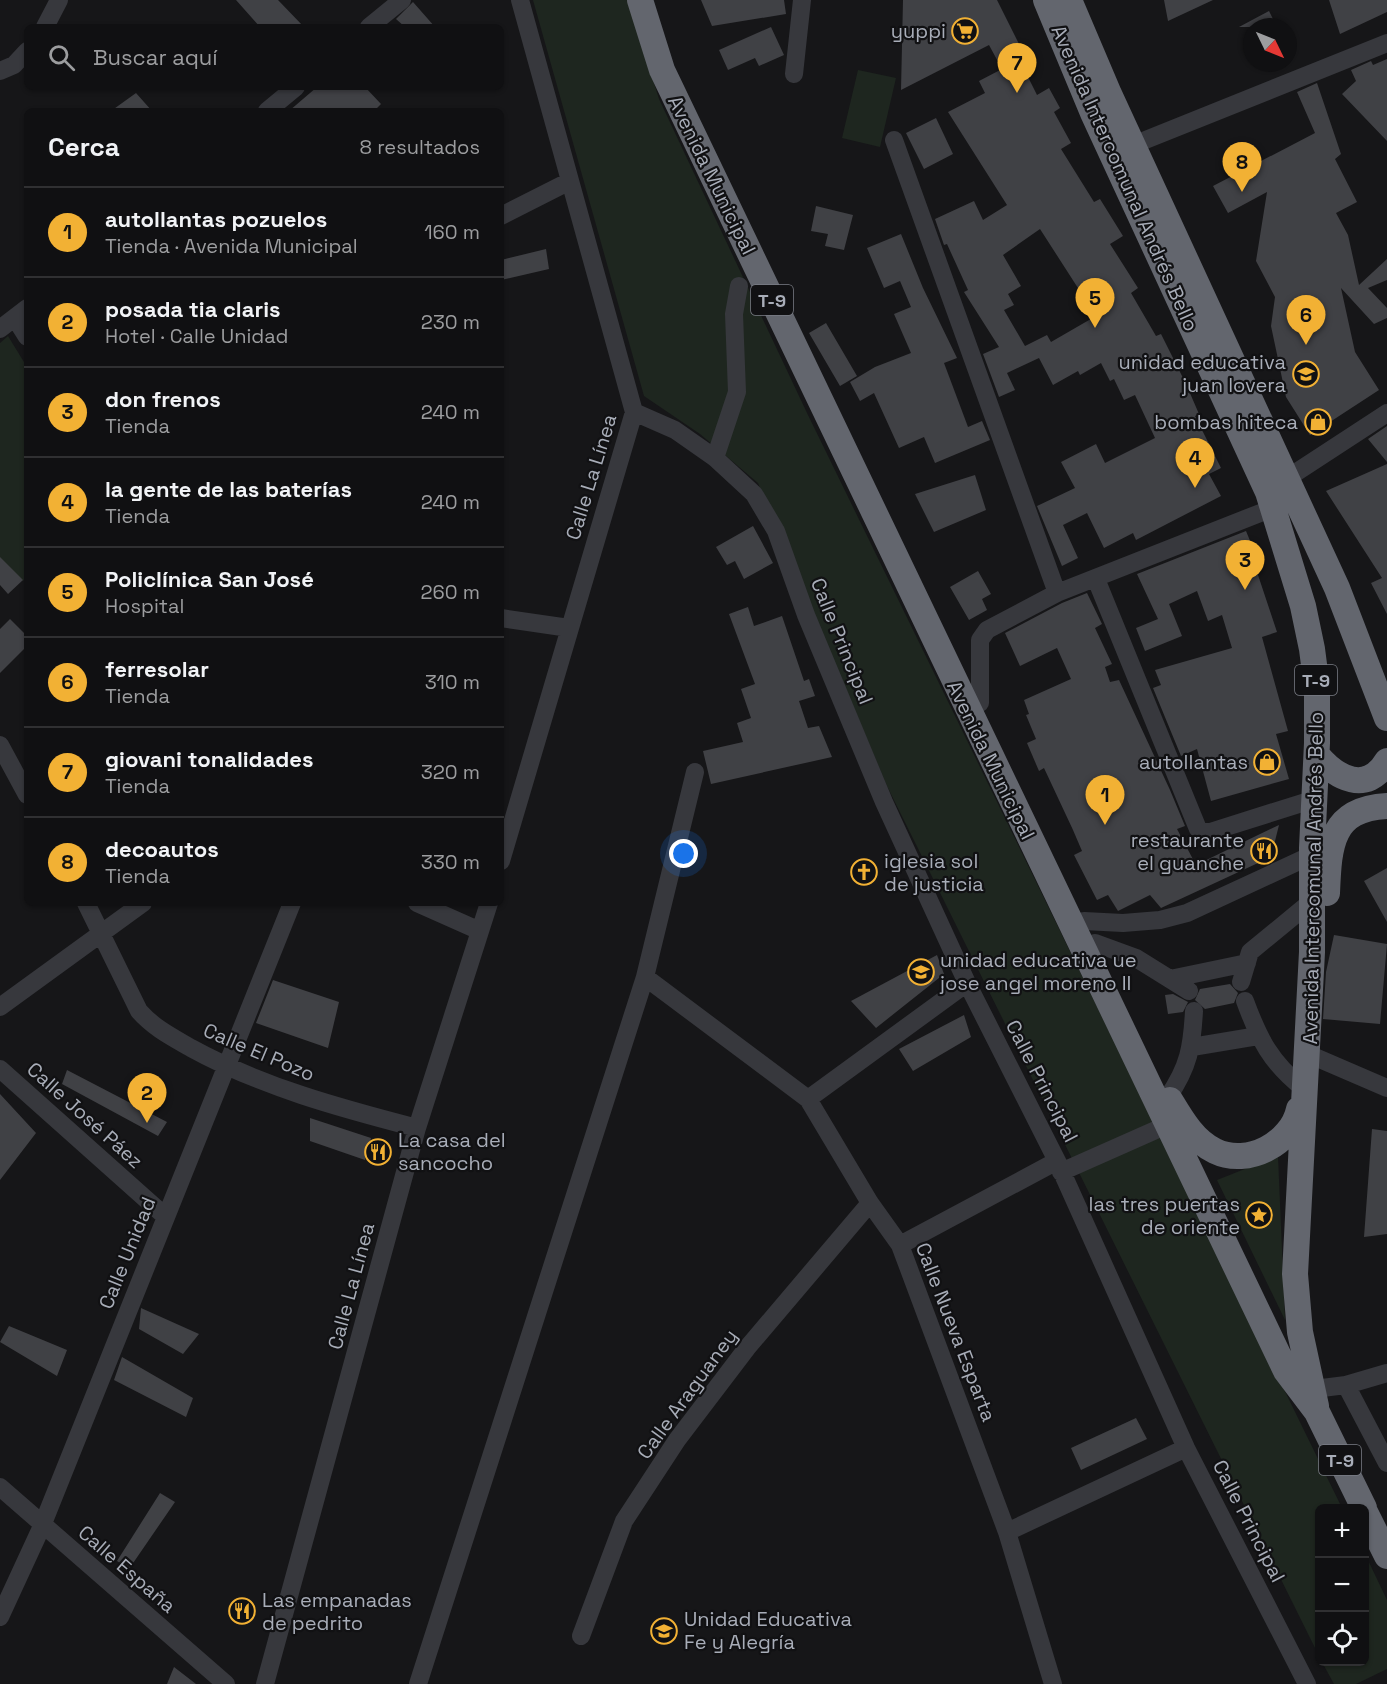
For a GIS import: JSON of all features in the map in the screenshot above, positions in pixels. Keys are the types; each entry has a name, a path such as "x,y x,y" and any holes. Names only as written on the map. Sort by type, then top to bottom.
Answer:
{"highway":[{"name":"Avenida Municipal","path":"640,0 662,70 701,140 1167,1125 1286,1371 1315,1400 1362,1504"},
{"name":"Avenida Municipal","path":"655,0 662,39 701,140"},
{"name":"Avenida Intercomunal Andrés Bello","path":"1046,0 1093,113 1215,376 1273,508 1303,606 1312,650 1317,688 1317,755 1312,855 1312,952 1308,1054 1303,1088 1295,1274 1300,1332 1315,1400"},
{"name":"Avenida Intercomunal Andrés Bello","path":"1069,0 1336,588 1387,718"},
{"name":"Avenida Municipal","path":"851,455 980,704 1168,1097 1184,1124 1198,1140 1216,1152 1235,1156 1252,1155 1277,1144 1297,1119 1303,1088"},
{"path":"1317,755 1332,772 1348,780 1370,777 1387,761"},
{"name":"T-9","path":"1312,952 1327,919 1332,844 1341,825 1352,812 1370,807 1387,806"},
{"name":"Avenida Municipal","path":"1369,1519 1387,1556"}],"street":[{"path":"47,24 59,0"},
{"path":"373,24 402,0"},
{"name":"Calle La Línea","path":"504,851 634,412 520,0"},
{"path":"794,74 802,0"},
{"path":"1133,145 1387,43"},
{"path":"0,71 14,65 24,54"},
{"path":"271,108 292,90"},
{"path":"894,140 1057,593"},
{"path":"504,214 570,181"},
{"path":"715,458 737,392 734,314 739,286"},
{"path":"0,329 21,313"},
{"name":"Calle Principal","path":"634,412 675,430 715,458 753,494 776,531 806,615 884,802 967,983 1059,1166 1186,1448 1307,1684"},
{"path":"1286,478 1387,413"},
{"path":"980,704 980,640 987,630 1057,593 1273,508"},
{"path":"1096,579 1198,829 1207,833 1315,799"},
{"path":"504,618 569,628"},
{"path":"0,745 24,789"},
{"path":"418,1684 645,977 695,772"},
{"path":"1090,932 1123,923 1160,920 1187,914 1312,855"},
{"path":"1241,982 1250,952 1312,901"},
{"name":"Calle El Pozo","path":"88,906 140,1011 151,1025 225,1067 318,1102 417,1128"},
{"path":"0,1007 139,906"},
{"name":"Calle Unidad","path":"0,1617 42,1526 290,906"},
{"path":"424,906 480,931"},
{"name":"Calle La Línea","path":"266,1684 417,1128 488,906"},
{"path":"1090,932 1189,991"},
{"path":"1170,979 1246,963"},
{"name":"Calle Nueva Esparta","path":"645,977 808,1099 870,1203 900,1245 1006,1532 1053,1684"},
{"path":"808,1099 967,983"},
{"path":"1245,1001 1258,1036 1281,1071 1303,1088"},
{"path":"1168,1097 1184,1072 1192,1047 1194,1011"},
{"path":"1192,1047 1258,1036"},
{"path":"1308,1054 1387,1088"},
{"name":"Calle José Páez","path":"0,1069 166,1217"},
{"path":"900,1245 1059,1166 1167,1125"},
{"name":"Calle Araguaney","path":"581,1636 624,1521 677,1440 747,1348 870,1203"},
{"path":"1315,1400 1346,1385 1387,1373"},
{"path":"1346,1385 1387,1462"},
{"path":"1006,1532 1186,1448"},
{"name":"Calle España","path":"0,1487 42,1526 226,1684"}],"shaded area":[{"path":"533,0 628,0 659,99 807,413 1340,1504 1315,1504 1315,1648 887,786 758,483 700,434 644,396"},
{"path":"858,70 896,78 880,147 842,138"},
{"path":"8,336 24,362 24,580 0,583 0,343"},
{"path":"1278,1156 1285,1320 1217,1180"},
{"path":"1369,1562 1387,1600 1387,1669 1356,1684 1334,1684 1324,1666 1369,1666"}],"building":[{"path":"236,0 278,0 301,24 257,24"},
{"path":"701,0 784,0 786,14 712,26"},
{"path":"903,0 997,0 1028,62 1028,77 1037,95 1049,88 1060,108 1054,112 1071,143 1061,149 1094,202 1100,199 1123,236 1110,244 1138,288 1131,293 1156,336 1161,334 1186,384 1199,414 1195,416 1221,468 1209,474 1221,496 1136,540 1133,533 1104,548 1087,513 1063,525 1078,558 1062,566 1037,506 1075,488 1061,462 1096,444 1105,463 1155,438 1135,395 1124,400 1114,379 1110,381 1101,363 1080,375 1078,371 1053,385 1039,358 1007,373 1015,390 999,397 983,354 999,347 964,292 968,290 947,244 944,245 935,219 974,201 983,220 1007,205 948,112 985,93 979,81 1002,69 989,45 901,90","holes":["1040,229 1096,316 1051,342 1047,335 1025,346 1004,310 1014,305 1008,294 1021,286 1003,255"]},
{"path":"1164,0 1213,0 1168,21"},
{"path":"1329,0 1387,0 1387,12 1340,34"},
{"path":"413,2 432,24 402,24 396,19"},
{"path":"1269,11 1272,18 1256,18"},
{"path":"771,27 784,55 759,66 755,58 728,70 719,50"},
{"path":"1387,59 1387,141 1342,94 1356,81 1351,70 1371,61 1373,65"},
{"path":"1317,83 1341,154 1335,159 1357,202 1336,213 1348,235 1359,285 1387,259 1387,280 1368,288 1387,308 1387,318 1374,324 1341,288 1355,352 1379,390 1310,435 1286,397 1271,326 1275,297 1256,261 1267,192 1228,213 1213,186 1315,133 1297,92"},
{"path":"314,90 368,90 381,104 377,108 292,108"},
{"path":"136,93 149,108 115,108"},
{"path":"936,118 953,154 924,169 906,133"},
{"path":"816,206 853,215 844,250 825,246 828,234 811,231"},
{"path":"901,234 923,288 957,358 944,363 968,427 982,421 990,440 935,463 924,437 899,448 874,393 860,401 850,382 875,367 911,353 894,314 911,307 900,281 884,288 867,248"},
{"path":"546,249 549,269 504,279 504,259"},
{"path":"826,323 857,376 840,386 809,333"},
{"path":"1387,426 1387,462 1368,439"},
{"path":"1387,464 1387,614 1371,583 1382,578 1326,491"},
{"path":"975,475 986,510 934,532 915,494"},
{"path":"753,526 773,563 744,579 735,561 727,565 716,547"},
{"path":"1246,531 1260,565 1255,566 1277,632 1262,637 1288,731 1276,734 1289,779 1211,801 1197,749 1181,756 1153,688 1161,685 1155,670 1232,648 1222,615 1208,621 1197,591 1169,604 1182,636 1145,651 1136,628 1158,619 1137,574"},
{"path":"0,557 23,580 8,594 0,585"},
{"path":"978,571 991,594 982,599 987,610 969,620 950,587"},
{"path":"1087,593 1102,624 1095,628 1112,664 1105,667 1110,682 1119,680 1185,826 1177,829 1196,865 1279,825 1271,857 1161,908 1150,895 1118,911 1108,895 1097,900 1074,855 1082,851 1073,830 1044,768 1039,771 1027,743 1036,739 1026,715 1029,714 1024,700 1071,679 1057,648 1020,666 1005,633 1062,603"},
{"path":"748,607 754,626 782,616 804,681 809,679 815,696 799,701 808,728 819,726 832,757 711,784 703,751 743,742 737,723 751,718 741,689 755,684 729,614"},
{"path":"10,619 24,633 24,649 0,673 0,629"},
{"path":"1387,868 1387,922 1364,881"},
{"path":"1334,935 1387,944 1380,1024 1323,1019 1326,972"},
{"path":"937,955 944,974 876,1028 851,1001"},
{"path":"273,980 339,1002 328,1048 256,1023"},
{"path":"1230,984 1238,993 1234,1003 1205,1009 1195,1000 1200,989"},
{"path":"1173,994 1188,1002 1183,1012 1168,1014 1165,995"},
{"path":"964,1015 971,1037 913,1071 899,1049"},
{"path":"67,1070 167,1122 158,1136 62,1084"},
{"path":"0,1094 36,1133 0,1180"},
{"path":"310,1118 371,1138 365,1160 310,1141"},
{"path":"1372,1129 1387,1131 1387,1234 1364,1237"},
{"path":"141,1308 199,1334 183,1354 139,1329"},
{"path":"9,1326 67,1350 57,1376 0,1342"},
{"path":"122,1357 193,1398 186,1417 114,1380"},
{"path":"1136,1418 1147,1439 1081,1470 1071,1448"},
{"path":"160,1493 175,1502 129,1569 117,1561"},
{"path":"174,1667 196,1684 167,1684"}],"place":[{"name":"yuppi","path":"965,31"},
{"name":"giovani tonalidades","path":"1017,93"},
{"name":"decoautos","path":"1242,192"},
{"name":"Policlínica San José","path":"1095,328"},
{"name":"ferresolar","path":"1306,345"},
{"name":"unidad educativa juan lovera","path":"1306,374"},
{"name":"bombas hiteca","path":"1318,422"},
{"name":"la gente de las baterías","path":"1195,488"},
{"name":"don frenos","path":"1245,590"},
{"name":"autollantas","path":"1267,762"},
{"name":"autollantas pozuelos","path":"1105,825"},
{"name":"restaurante el guanche","path":"1264,851"},
{"name":"iglesia sol de justicia","path":"864,872"},
{"name":"unidad educativa ue jose angel moreno II","path":"921,972"},
{"name":"posada tia claris","path":"147,1123"},
{"name":"La casa del sancocho","path":"378,1152"},
{"name":"las tres puertas de oriente","path":"1259,1215"},
{"name":"Las empanadas de pedrito","path":"242,1611"},
{"name":"Unidad Educativa Fe y Alegría","path":"664,1631"}]}
